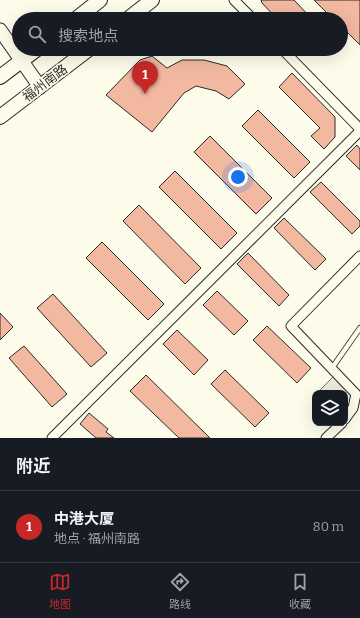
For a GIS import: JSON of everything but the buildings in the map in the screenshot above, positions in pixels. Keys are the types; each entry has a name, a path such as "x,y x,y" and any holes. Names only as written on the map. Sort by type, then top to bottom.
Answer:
{"main road":[{"path":"85,12 100,0"},
{"path":"137,12 152,0"},
{"path":"0,77 27,56"},
{"name":"福州南路","path":"0,117 80,56"}],"street":[{"path":"234,0 246,12"},
{"path":"0,30 12,46"},
{"path":"19,56 40,87"},
{"path":"52,438 360,130 289,56"},
{"path":"348,415 353,408 356,394 291,326 360,256"},
{"path":"326,438 339,426"}],"lane":[{"path":"332,368 360,328"}],"shaded area":[{"path":"337,373 356,394 349,413 348,390 320,390"}],"place":[{"name":"中港大厦","path":"145,94"}]}
